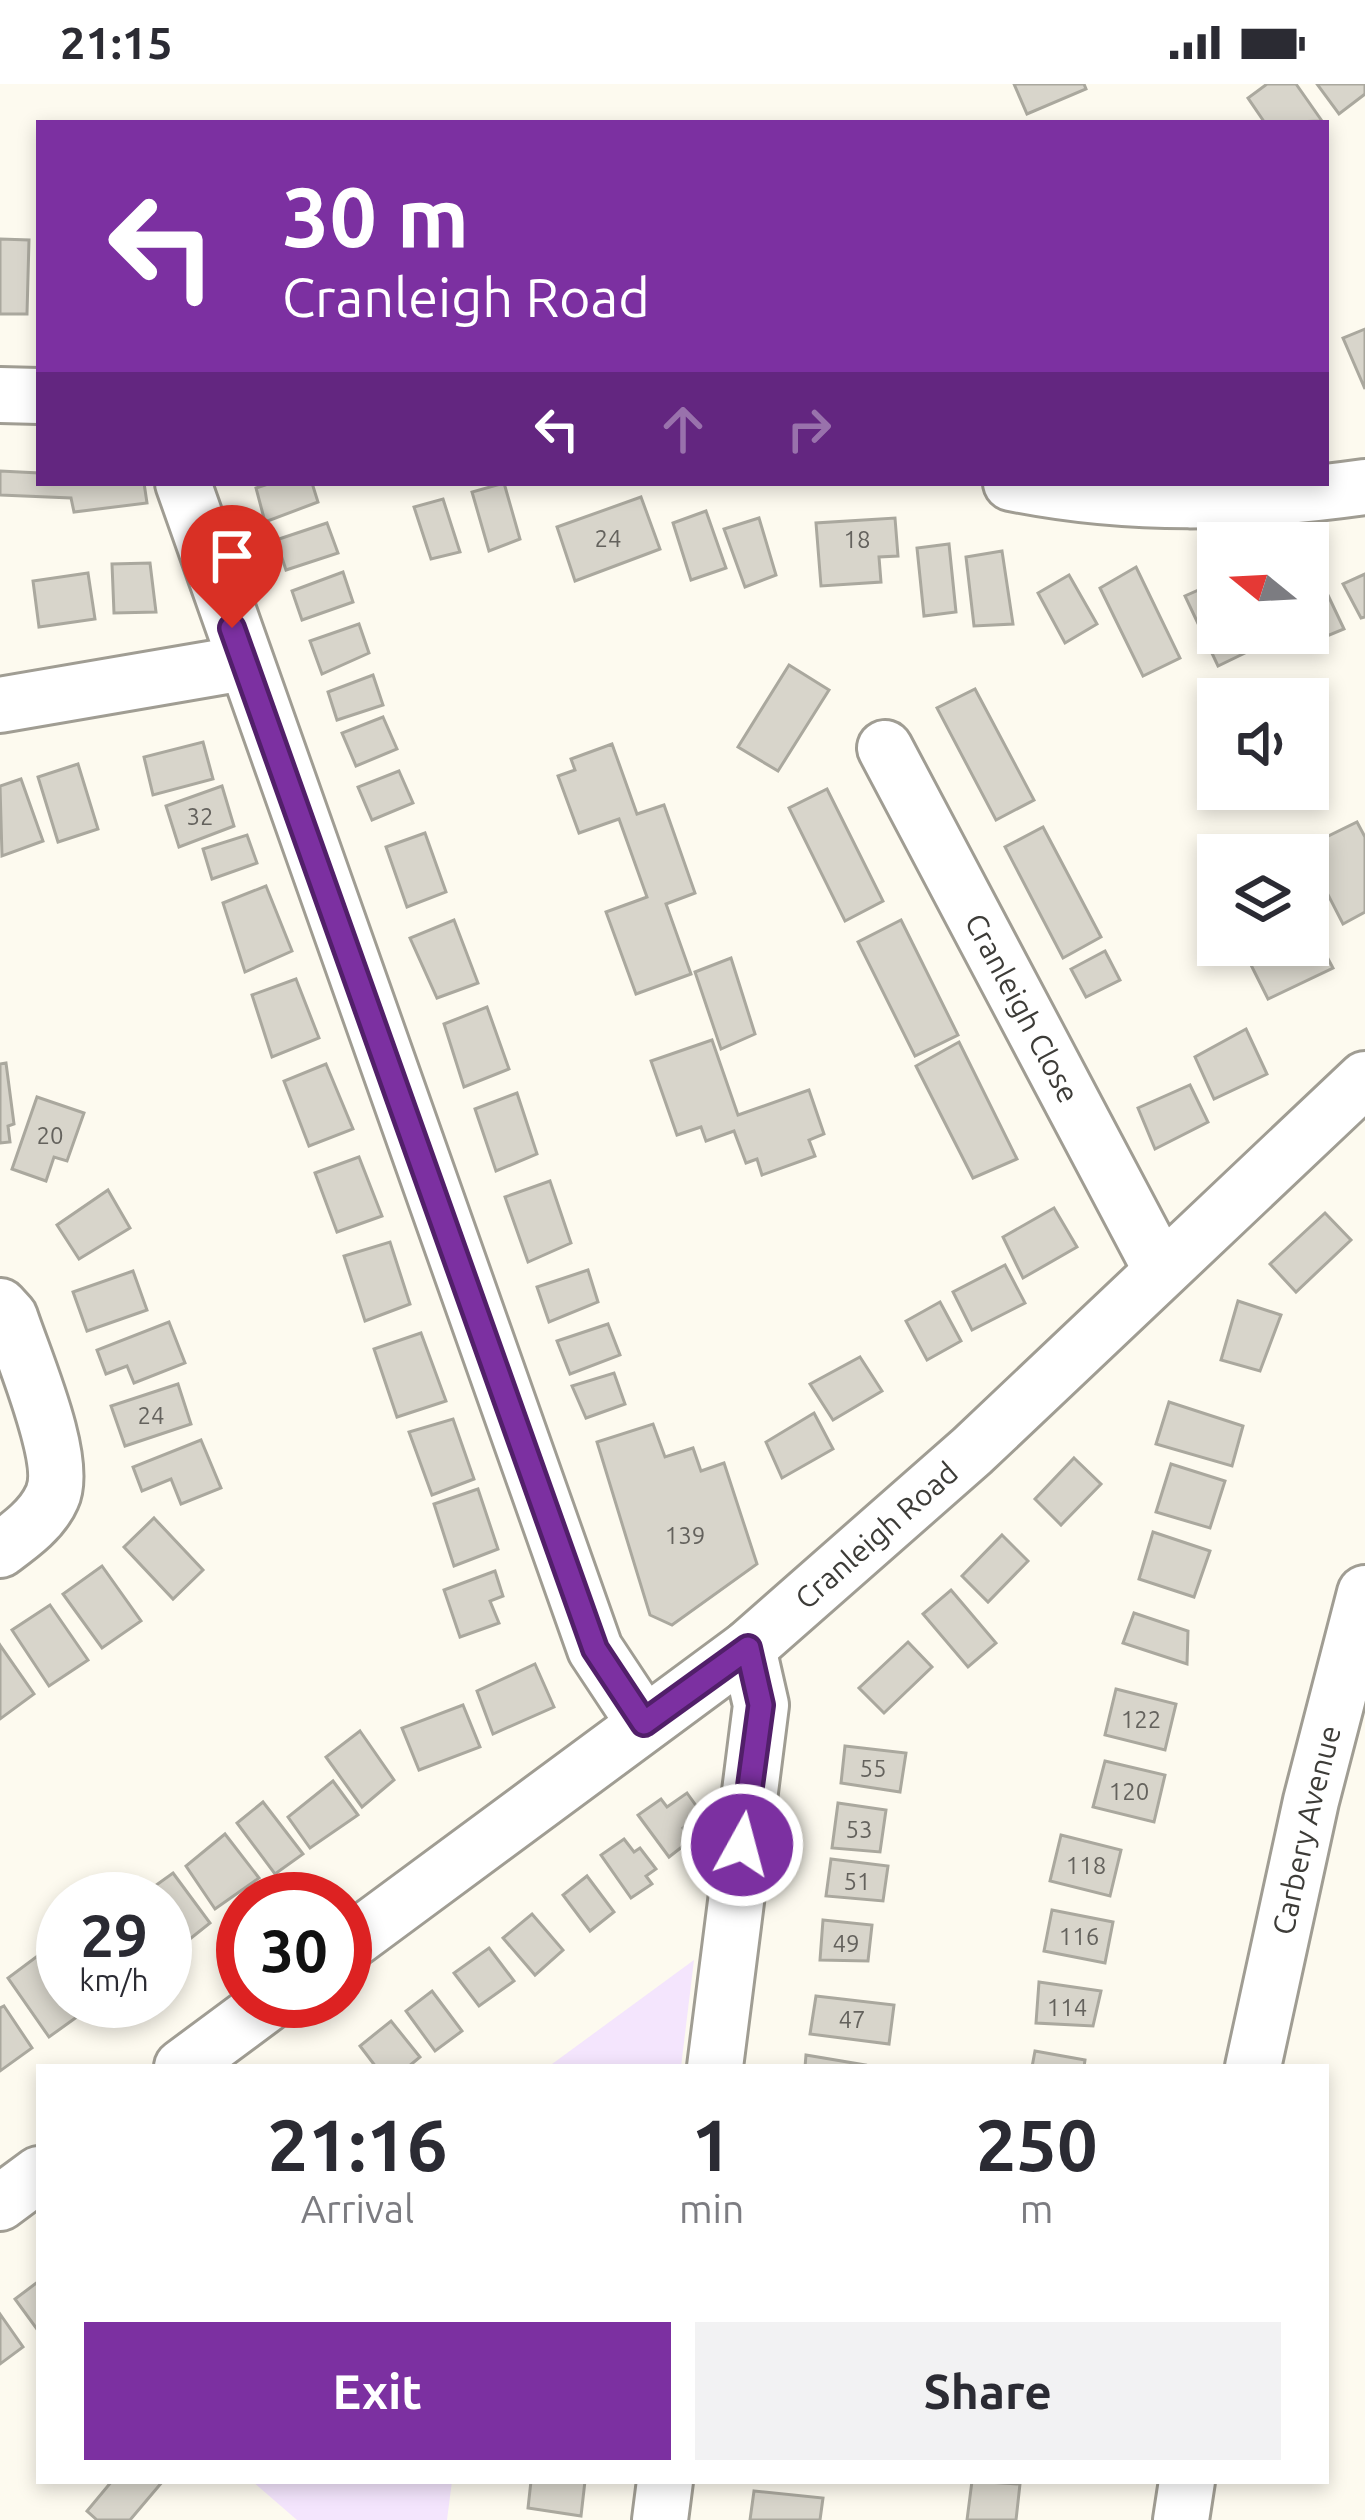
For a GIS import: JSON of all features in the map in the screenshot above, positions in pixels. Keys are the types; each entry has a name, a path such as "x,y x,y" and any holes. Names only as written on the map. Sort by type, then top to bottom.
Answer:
{"street":[{"path":"0,395 36,396"},
{"path":"184,486 595,1649 644,1723"},
{"path":"1026,486 1065,494 1185,503 1285,499 1365,487"},
{"path":"0,705 244,663"},
{"name":"Cranleigh Close","path":"884,748 1160,1268"},
{"name":"Cranleigh Road","path":"372,1926 748,1648 972,1451 1160,1268 1365,1079"},
{"path":"0,1306 10,1317 53,1450 54,1495 29,1529 0,1550"},
{"name":"Carbery Avenue","path":"1254,2064 1311,1801 1365,1593"},
{"path":"715,2064 761,1705 748,1648"},
{"path":"186,2064 235,2028"},
{"path":"0,2203 36,2176"},
{"path":"660,2520 665,2484"},
{"path":"1181,2520 1187,2484"}],"shaded area":[{"path":"694,1960 681,2064 552,2064"},
{"path":"255,2484 452,2484 447,2520 297,2520"}],"building":[{"path":"1014,84 1084,84 1086,89 1027,114"},
{"path":"1267,84 1296,84 1321,120 1263,120 1248,98"},
{"path":"1317,84 1365,84 1365,94 1339,114"},
{"path":"0,239 29,240 27,314 0,314"},
{"path":"1365,329 1365,389 1343,338"},
{"path":"0,471 36,473 36,486 144,486 147,503 74,512 71,498 0,495"},
{"path":"313,486 318,502 265,522 256,488"},
{"path":"505,486 520,539 489,551 472,492"},
{"path":"641,497 660,549 575,581 557,527"},
{"path":"443,499 460,552 431,559 414,507"},
{"path":"706,511 726,568 691,580 673,523"},
{"path":"759,518 776,575 745,587 724,529"},
{"path":"895,518 898,556 879,557 881,582 821,586 816,523"},
{"path":"327,523 338,553 286,570 276,540"},
{"path":"949,544 956,612 924,616 917,548"},
{"path":"1002,551 1013,624 974,626 966,557"},
{"path":"150,563 156,612 114,613 112,564"},
{"path":"1136,567 1180,658 1143,676 1100,588"},
{"path":"343,572 353,602 302,620 292,591"},
{"path":"88,573 95,619 39,627 33,581"},
{"path":"1365,574 1365,617 1361,618 1343,584"},
{"path":"1069,575 1097,624 1065,643 1038,593"},
{"path":"1197,591 1197,621 1185,596"},
{"path":"1329,597 1344,629 1329,635"},
{"path":"359,624 369,653 322,674 310,641"},
{"path":"1212,654 1243,654 1218,666"},
{"path":"789,665 829,690 778,771 738,747"},
{"path":"373,675 383,705 337,720 328,692"},
{"path":"975,689 1034,800 996,820 937,708"},
{"path":"383,717 397,749 356,766 342,733"},
{"path":"203,742 213,779 153,795 144,757"},
{"path":"612,744 637,814 664,805 695,893 666,904 691,974 636,994 606,912 647,897 619,819 579,833 558,776 575,770 571,759"},
{"path":"78,764 98,829 58,842 38,777"},
{"path":"399,771 413,803 372,820 358,787"},
{"path":"21,779 43,841 2,856 0,786"},
{"path":"222,786 234,826 179,847 166,806"},
{"path":"827,789 883,901 845,921 789,808"},
{"path":"1357,822 1365,837 1365,912 1343,924 1329,897 1329,836"},
{"path":"1043,827 1101,937 1063,958 1005,847"},
{"path":"425,833 446,892 407,907 386,847"},
{"path":"247,835 257,863 212,879 203,849"},
{"path":"266,886 292,951 245,972 223,903"},
{"path":"454,920 478,983 437,998 410,938"},
{"path":"901,920 958,1035 915,1056 858,942"},
{"path":"1105,951 1120,980 1086,997 1071,969"},
{"path":"731,958 755,1034 721,1049 695,972"},
{"path":"1329,960 1333,968 1268,999 1252,966 1329,966"},
{"path":"296,979 319,1038 272,1057 252,995"},
{"path":"487,1007 509,1069 464,1087 444,1024"},
{"path":"1246,1029 1267,1074 1214,1099 1195,1057"},
{"path":"712,1040 738,1115 809,1090 824,1134 809,1140 815,1156 762,1175 757,1159 746,1163 734,1131 706,1141 701,1127 677,1135 651,1061"},
{"path":"959,1042 1017,1159 973,1178 916,1066"},
{"path":"6,1063 14,1124 8,1126 10,1142 0,1143 0,1064"},
{"path":"326,1064 353,1129 309,1146 284,1081"},
{"path":"1190,1085 1208,1122 1155,1149 1138,1108"},
{"path":"517,1093 537,1154 496,1171 475,1109"},
{"path":"37,1097 84,1113 67,1161 54,1157 46,1181 12,1169"},
{"path":"359,1157 382,1216 337,1232 315,1173"},
{"path":"550,1181 571,1243 528,1262 505,1197"},
{"path":"108,1190 130,1228 79,1259 57,1225"},
{"path":"1054,1208 1077,1247 1023,1278 1003,1237"},
{"path":"1325,1213 1351,1240 1296,1292 1270,1264"},
{"path":"390,1242 410,1304 365,1321 344,1256"},
{"path":"1005,1265 1025,1303 972,1330 953,1292"},
{"path":"588,1270 598,1302 549,1322 537,1287"},
{"path":"133,1271 147,1310 87,1331 73,1292"},
{"path":"1238,1301 1281,1315 1260,1371 1221,1360"},
{"path":"940,1302 961,1341 927,1360 906,1321"},
{"path":"169,1322 185,1363 134,1383 127,1366 106,1374 97,1350"},
{"path":"608,1324 620,1355 570,1374 557,1341"},
{"path":"421,1333 446,1401 397,1417 374,1349"},
{"path":"860,1357 882,1391 833,1420 810,1384"},
{"path":"614,1373 625,1404 586,1418 572,1386"},
{"path":"178,1384 191,1424 125,1446 111,1406"},
{"path":"1169,1402 1243,1426 1232,1466 1156,1444"},
{"path":"814,1413 833,1449 782,1478 766,1442"},
{"path":"453,1419 474,1479 432,1495 409,1432"},
{"path":"653,1424 665,1457 693,1448 701,1471 724,1463 757,1564 672,1625 650,1615 597,1442"},
{"path":"201,1440 221,1488 181,1504 171,1479 142,1491 133,1467"},
{"path":"1074,1458 1101,1484 1061,1525 1035,1499"},
{"path":"1171,1464 1225,1481 1210,1528 1156,1512"},
{"path":"478,1489 498,1549 454,1566 434,1504"},
{"path":"154,1518 203,1570 173,1599 124,1547"},
{"path":"1153,1532 1210,1551 1194,1597 1139,1579"},
{"path":"1002,1535 1028,1561 988,1602 962,1576"},
{"path":"102,1566 141,1621 102,1648 63,1594"},
{"path":"495,1571 503,1596 490,1601 499,1623 460,1637 444,1590"},
{"path":"951,1590 996,1643 968,1667 923,1614"},
{"path":"50,1605 88,1660 49,1686 12,1630"},
{"path":"1134,1613 1188,1631 1187,1664 1123,1643"},
{"path":"908,1642 932,1667 884,1713 859,1688"},
{"path":"0,1645 34,1694 0,1719"},
{"path":"535,1664 554,1707 493,1734 477,1691"},
{"path":"1116,1689 1176,1704 1165,1750 1105,1735"},
{"path":"463,1705 480,1747 419,1770 402,1728"},
{"path":"360,1731 394,1780 362,1807 326,1757"},
{"path":"845,1746 906,1753 900,1792 841,1783"},
{"path":"1105,1761 1165,1775 1154,1822 1093,1807"},
{"path":"333,1781 358,1815 310,1848 288,1817"},
{"path":"687,1793 702,1814 683,1828 692,1839 669,1857 638,1815 661,1799 667,1807"},
{"path":"263,1802 303,1854 274,1872 237,1823"},
{"path":"838,1803 886,1810 880,1852 832,1848"},
{"path":"225,1834 254,1872 216,1872 215,1909 186,1866"},
{"path":"1061,1835 1121,1850 1110,1896 1050,1881"},
{"path":"624,1839 634,1852 640,1848 656,1869 646,1876 652,1884 631,1898 601,1855"},
{"path":"831,1859 888,1866 883,1901 826,1896"},
{"path":"587,1876 614,1912 590,1931 563,1895"},
{"path":"192,1899 210,1923 192,1937"},
{"path":"1052,1910 1113,1922 1105,1963 1044,1951"},
{"path":"532,1914 563,1950 535,1975 503,1938"},
{"path":"823,1920 872,1925 868,1961 820,1960"},
{"path":"489,1948 514,1981 479,2006 454,1973"},
{"path":"36,1957 36,2018 8,1978"},
{"path":"1039,1982 1101,1991 1093,2026 1036,2023"},
{"path":"432,1991 462,2031 435,2051 406,2011"},
{"path":"816,1996 894,2005 889,2044 810,2034"},
{"path":"4,2006 32,2048 0,2071 0,2008"},
{"path":"391,2021 420,2057 412,2064 374,2064 360,2046"},
{"path":"1035,2051 1085,2060 1084,2064 1033,2064"},
{"path":"806,2055 859,2064 805,2064"},
{"path":"36,2283 36,2328 15,2299"},
{"path":"0,2314 23,2347 0,2364"},
{"path":"110,2484 160,2484 130,2520 97,2520 87,2511"},
{"path":"531,2484 585,2484 581,2516 528,2508"},
{"path":"972,2484 1020,2484 1016,2520 967,2520"},
{"path":"754,2491 823,2498 820,2520 750,2520"}],"route":[{"path":"232,628 595,1649 644,1723 748,1648 761,1705 742,1845"}]}
